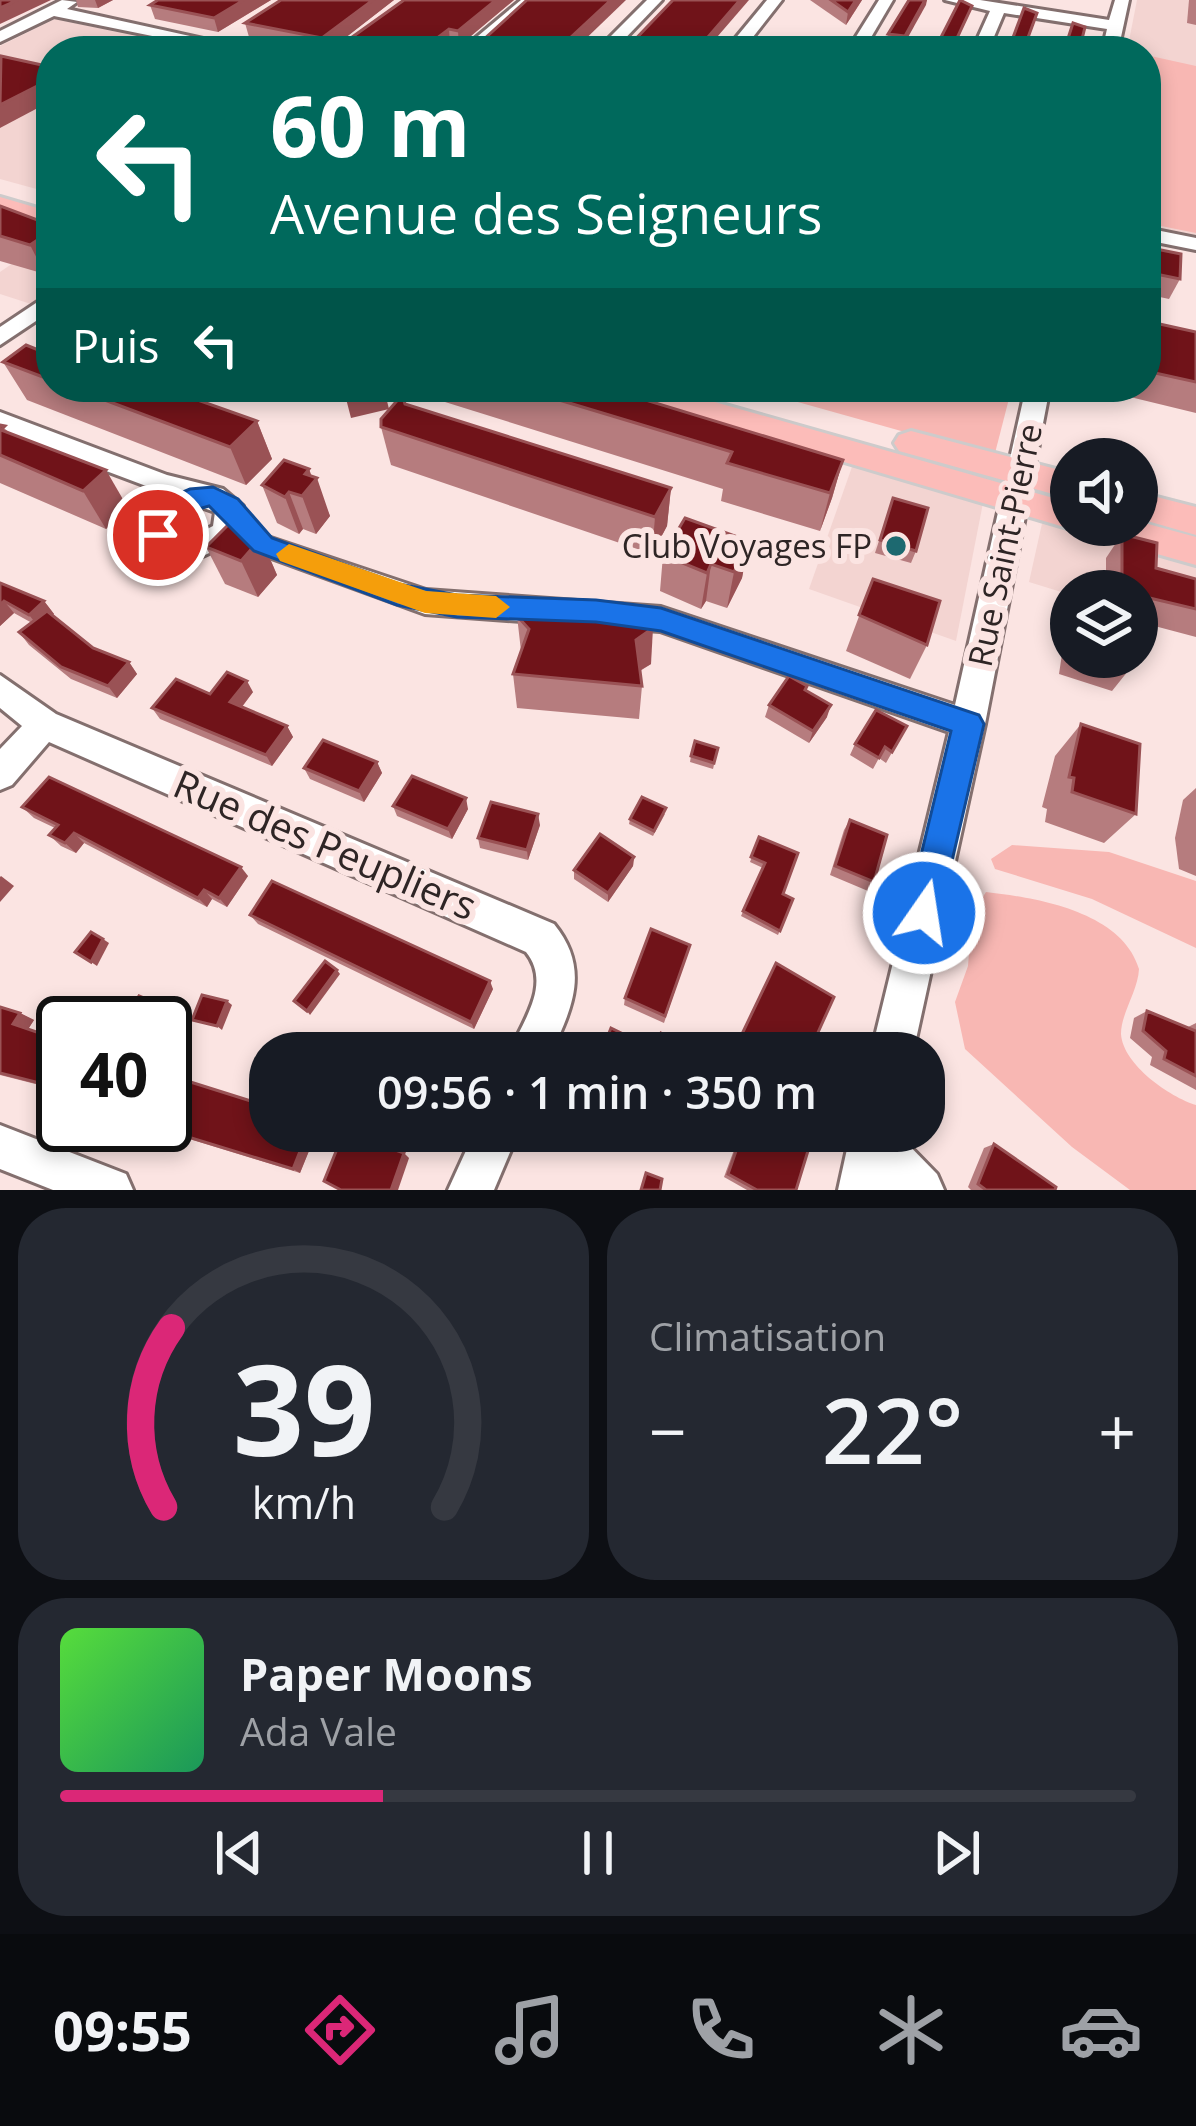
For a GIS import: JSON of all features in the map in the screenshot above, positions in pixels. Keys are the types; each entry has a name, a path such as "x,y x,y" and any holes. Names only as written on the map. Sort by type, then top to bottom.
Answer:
{"main road":[{"path":"0,188 36,198"},
{"path":"0,206 36,216"},
{"path":"685,402 1015,486 1050,487"},
{"path":"755,402 1015,486 1050,505"},
{"path":"1158,510 1196,520"},
{"path":"1158,540 1196,551"}],"street":[{"path":"0,37 74,0"},
{"path":"486,36 530,0"},
{"path":"619,36 655,0"},
{"path":"745,36 775,0"},
{"path":"864,36 886,0"},
{"path":"952,0 1115,26"},
{"path":"1113,36 1122,0"},
{"path":"986,36 999,7"},
{"path":"52,11 179,36"},
{"path":"232,36 237,33"},
{"path":"1161,236 1196,244"},
{"path":"0,338 36,311"},
{"name":"Rue Saint-Pierre","path":"897,1032 1035,402"},
{"path":"0,421 221,501 263,544"},
{"path":"161,482 169,496 158,535 170,548 233,537 425,602 661,620 968,724"},
{"path":"161,517 178,502 221,501"},
{"path":"211,543 226,532 221,501"},
{"name":"Rue des Peupliers","path":"0,689 44,724 540,938 552,950 560,975 538,1032"},
{"path":"0,774 44,724"},
{"path":"0,1147 110,1190"},
{"path":"471,1190 488,1152"},
{"path":"861,1190 869,1152"},
{"path":"886,1152 921,1190"}],"shaded area":[{"path":"1137,0 1196,0 1196,236 1161,229 1161,36 1130,36"},
{"path":"55,19 136,36 36,36 36,189 0,179 0,46"},
{"path":"1161,58 1196,66 1196,233 1161,226"},
{"path":"36,247 36,300 31,304 0,294 0,272"},
{"path":"798,402 1008,402 994,457"},
{"path":"853,464 983,503 956,641 809,589"},
{"path":"1043,519 1050,521 1050,546 1141,546 1196,561 1196,632 1158,606 1158,570 1050,570 1050,588 1029,582"},
{"path":"1012,845 1109,852 1196,881 1196,948 1092,899 995,869 991,859"},
{"path":"986,892 1076,911 1115,934 1130,950 1139,969 1122,1026 1124,1046 1150,1078 1196,1105 1196,1190 1130,1190 1072,1147 965,1049 955,1002 968,966 972,914"}],"building":[{"path":"158,0 244,0 214,18 150,5"},
{"path":"281,0 373,0 325,36 245,23"},
{"path":"404,0 496,0 458,31 449,29 440,36 354,36"},
{"path":"527,0 611,0 572,36 487,36"},
{"path":"673,0 740,0 709,36 638,36"},
{"path":"831,0 856,0 848,12"},
{"path":"909,0 925,0 905,36 888,34"},
{"path":"960,0 972,6 958,36 942,36"},
{"path":"1024,8 1037,13 1029,36 1014,36"},
{"path":"1073,23 1085,27 1083,36 1069,36"},
{"path":"1,56 36,64 36,87 0,105"},
{"path":"0,206 36,219 36,241 30,245 0,236"},
{"path":"1161,250 1181,254 1180,279 1161,275"},
{"path":"1161,324 1196,332 1196,382 1161,374"},
{"path":"26,345 36,349 36,374 3,362"},
{"path":"110,402 203,402 257,421 230,447"},
{"path":"396,402 404,402 671,488 655,517 381,427 381,419"},
{"path":"566,402 652,402 843,460 830,493 727,463 732,452"},
{"path":"0,425 5,426 1,430 106,470 83,491 0,455"},
{"path":"284,460 309,469 305,474 317,478 302,496 289,492 285,497 262,485"},
{"path":"893,498 928,508 916,551 880,540"},
{"path":"685,518 749,541 734,572 711,564 707,573 663,555"},
{"path":"228,525 261,538 241,561 206,547"},
{"path":"1122,546 1157,546 1156,568 1196,579 1196,609 1158,600 1158,570 1122,570"},
{"path":"873,579 940,601 927,645 859,615"},
{"path":"0,583 44,601 29,615 4,601 0,605"},
{"path":"526,602 542,603 548,616 561,607 612,612 619,621 633,612 647,613 653,628 636,640 642,686 513,674 529,629 517,616 526,611"},
{"path":"47,611 93,648 129,662 108,686 61,667 19,632"},
{"path":"227,672 247,681 230,702 287,726 266,755 152,708 176,679 210,694"},
{"path":"789,676 831,705 813,731 769,705"},
{"path":"876,710 907,726 892,752 885,747 879,758 855,744"},
{"path":"1081,724 1140,744 1136,814 1072,792 1074,778 1069,777"},
{"path":"323,740 377,762 359,791 304,768"},
{"path":"695,741 718,748 714,763 691,756"},
{"path":"412,776 466,798 448,829 393,806"},
{"path":"49,777 241,867 219,898 204,890 198,898 74,833 65,843 49,835 58,825 22,807"},
{"path":"642,797 666,808 654,831 630,819"},
{"path":"491,802 538,814 527,850 478,838"},
{"path":"850,820 887,835 874,882 835,866"},
{"path":"600,834 634,857 608,893 574,870"},
{"path":"759,837 798,853 783,894 793,899 780,931 743,911 765,863 751,857"},
{"path":"272,881 490,981 471,1022 250,915"},
{"path":"651,929 690,945 665,1016 625,998"},
{"path":"91,932 103,939 91,962 75,952"},
{"path":"325,961 337,970 307,1011 294,1001"},
{"path":"776,963 834,997 818,1032 743,1032"},
{"path":"202,995 227,1001 217,1026 192,1020"},
{"path":"0,1007 20,1013 13,1024 36,1032 36,1082 0,1073"},
{"path":"1147,1011 1196,1031 1196,1076 1164,1059 1166,1051 1143,1031"},
{"path":"192,1082 249,1100 249,1152 300,1152 293,1169 192,1138"},
{"path":"994,1144 1055,1190 986,1190 978,1184"},
{"path":"336,1152 404,1153 391,1190 341,1190 324,1181"},
{"path":"736,1152 808,1152 796,1190 757,1190 728,1174"},
{"path":"646,1173 662,1179 660,1190 641,1190"}],"slow traffic":[{"path":"289,554 425,602 496,607"}],"place":[{"name":"Club Voyages FP","path":"896,546"}],"route":[{"path":"158,535 157,526 168,509 190,498 213,496 229,506 250,535 263,544 397,594 457,606 596,611 661,620 968,724 924,913"}]}
